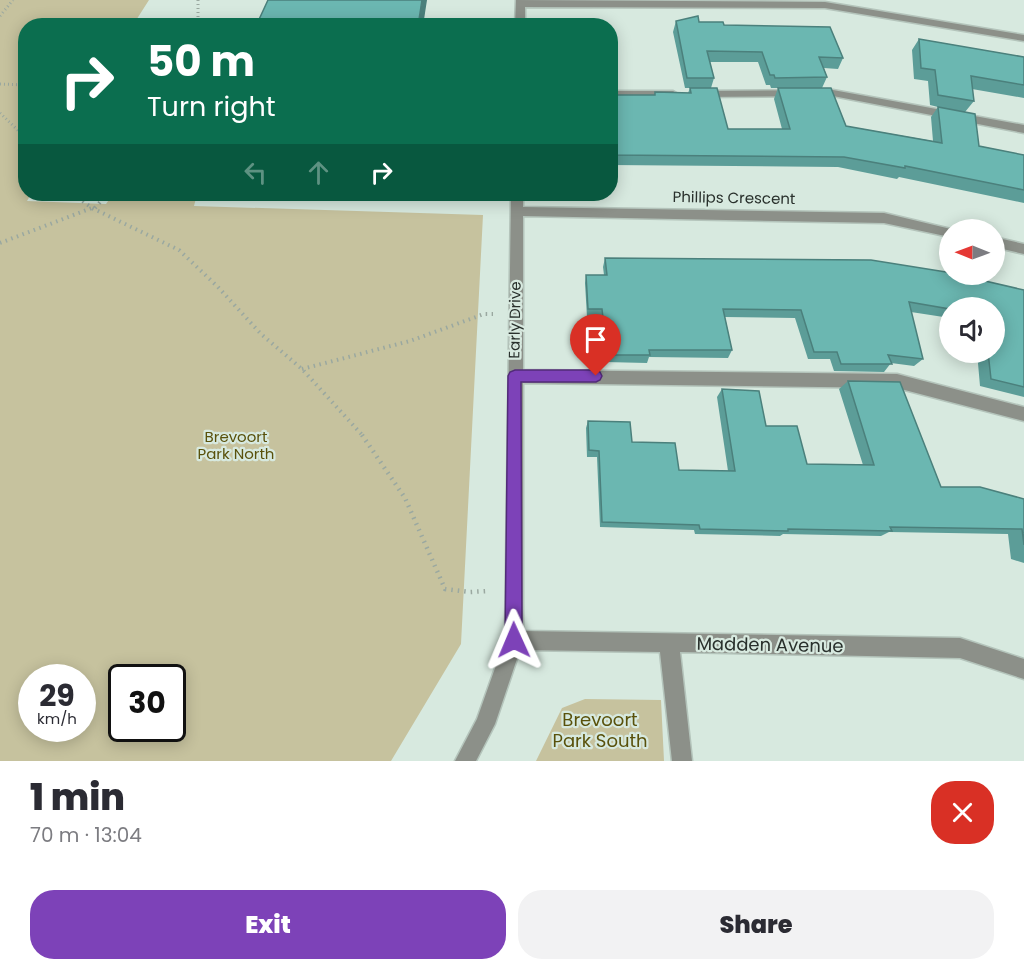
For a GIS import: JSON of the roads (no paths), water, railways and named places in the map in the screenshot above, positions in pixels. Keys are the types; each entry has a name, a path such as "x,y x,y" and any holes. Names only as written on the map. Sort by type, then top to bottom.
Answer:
{"street":[{"path":"520,18 521,2 825,5 1024,38"},
{"path":"618,94 832,93 1024,129"},
{"name":"Early Drive","path":"465,761 485,724 514,640 517,201"},
{"name":"Phillips Crescent","path":"517,211 884,218 939,230"},
{"path":"1005,245 1024,249"},
{"path":"515,376 897,381 1024,414"},
{"name":"Madden Avenue","path":"514,640 960,648 1024,669"},
{"path":"669,643 682,761"}],"park label":[{"name":"Brevoort Park North","path":"236,446"},
{"name":"Brevoort Park South","path":"600,730"}]}
